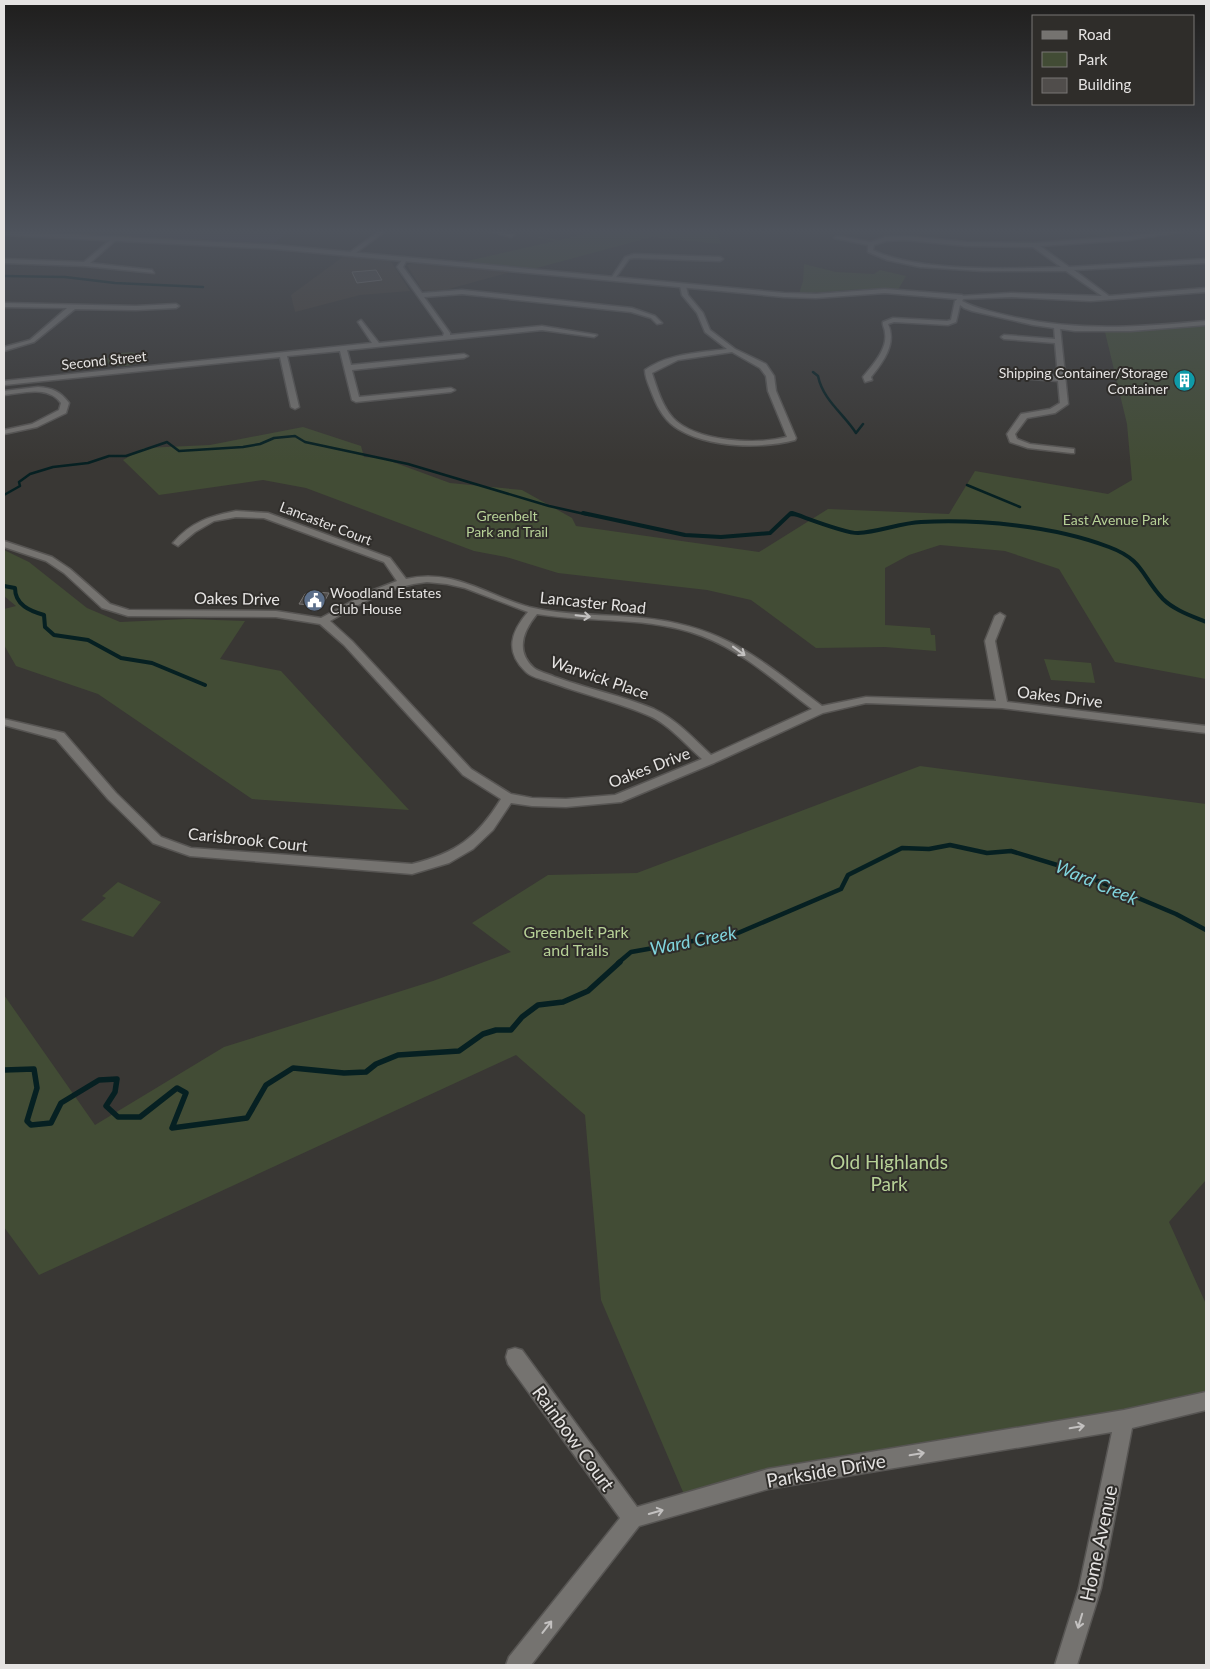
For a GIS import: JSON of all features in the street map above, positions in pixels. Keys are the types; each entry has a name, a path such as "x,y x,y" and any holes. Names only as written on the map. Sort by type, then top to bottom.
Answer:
{"street":[{"path":"69,307 168,307"},
{"path":"4,349 32,341 73,307"},
{"path":"348,368 466,358 453,340 446,336 447,333 428,307"},
{"path":"603,307 632,310 653,317 659,324"},
{"path":"695,307 700,312 707,331 733,350 762,366 770,376 772,391 792,438 782,442 720,440 686,430 672,421 659,404 648,372 655,365 733,350"},
{"path":"868,380 867,377 886,346 889,333 884,323 893,320 948,324 954,321 957,307"},
{"path":"968,307 1057,327 1121,330 1206,324"},
{"path":"361,322 377,346"},
{"path":"1057,327 1064,404 1052,411 1024,416 1011,434 1013,440 1028,446 1071,451"},
{"name":"Second Street","path":"4,383 377,346 446,336 498,336 542,328 594,335"},
{"path":"1004,337 1059,341"},
{"path":"343,349 356,400 450,390"},
{"path":"283,355 295,407"},
{"path":"1006,375 1063,379"},
{"path":"38,390 46,378"},
{"path":"37,379 38,390"},
{"path":"4,393 38,390 54,391 61,396 65,403 63,411 48,421 24,429 4,432"},
{"name":"Lancaster Court","path":"178,543 192,530 211,519 236,514 265,515 386,560 402,581"},
{"name":"Oakes Drive","path":"4,544 49,559 67,571 106,606 128,613 276,614 323,621 348,643 467,772 508,798 566,803 618,799 820,710 866,700 1002,705 1206,730"},
{"name":"Lancaster Road","path":"323,621 372,593 402,581 438,580 466,586 534,611 664,624 703,632 733,646 820,710"},
{"name":"Warwick Place","path":"534,611 523,624 516,644 518,655 531,671 575,688 652,712 670,724 710,760"},
{"path":"1000,616 990,641 1002,705"},
{"name":"Carisbrook Court","path":"4,722 60,736 112,796 157,840 190,852 412,869 444,862 470,846 491,827 508,798"},
{"name":"Rainbow Court","path":"514,1357 633,1518"},
{"name":"Parkside Drive","path":"633,1518 768,1479 1124,1420 1206,1401"},
{"name":"Home Avenue","path":"1066,1665 1090,1588 1124,1420"},
{"path":"517,1665 633,1518"}],"shaded area":[{"path":"294,307 315,307 295,312"}],"green space":[{"path":"1206,326 1206,679 1115,662 1059,569 1005,551 940,545 909,555 885,568 885,625 930,628 931,635 935,635 936,651 885,647 816,648 751,600 707,590 558,573 506,557 474,551 306,488 263,480 159,495 123,460 144,448 210,445 303,427 361,446 364,457 382,458 450,483 522,490 572,518 576,526 759,552 828,509 949,514 975,471 1108,494 1132,480 1127,424 1105,332"},
{"path":"131,352 140,354 142,359 129,366 104,362 112,354"},
{"path":"4,550 29,562 87,608 120,622 188,619 245,621 220,659 281,671 409,810 252,799 98,694 16,666 4,645 4,609 16,606 4,596"},
{"path":"1044,659 1091,663 1095,683 1051,680"},
{"name":"Old Highlands Park","path":"920,766 1206,804 1206,1180 1169,1222 1206,1304 1206,1401 1170,1411 872,1461 689,1506 601,1300 585,1115 516,1055 39,1275 4,1227 4,995 95,1125 224,1047 433,981 511,952 472,923 548,875 637,873"},
{"path":"118,882 161,902 133,937 81,920 106,898 102,896"}],"building":[{"name":"Woodland Estates Club House","path":"314,592 329,593 322,606 299,604 305,594 313,594"}],"waterway":[{"path":"813,372 818,376 824,392 856,433 863,424"},
{"path":"4,495 20,486 19,482 30,474 53,467 88,463 109,456 126,456 167,442 179,451 243,447 260,444 274,438 295,436 305,442 408,464 549,506 589,515"},
{"path":"967,485 1020,507"},
{"path":"583,513 685,535 721,537 770,533 791,513"},
{"path":"792,513 835,528 858,533 913,523 944,521 992,523 1041,529 1088,540 1109,547 1129,557 1141,569 1167,603 1206,622"},
{"path":"789,515 796,515"},
{"path":"4,586 15,588 20,603 44,615 45,627 54,635 88,640 121,658 152,663 205,685"},
{"name":"Ward Creek","path":"618,963 631,952 738,933 841,889 848,875 902,848 929,849 950,845 987,853 1011,851 1067,868 1176,914 1206,930"},
{"name":"Ward Creek","path":"4,1070 34,1069 37,1088 27,1121 31,1125 51,1123 61,1103 99,1080 117,1079 115,1092 106,1106 118,1117 140,1117 177,1088 186,1093 172,1128 247,1118 266,1085 293,1068 344,1073 366,1072 376,1064 398,1055 459,1051 483,1034 496,1030 511,1030 522,1017 538,1005 563,1002 588,991 620,962"}],"place":[{"name":"Shipping Container/Storage Container","path":"1184,380"},
{"name":"Woodland Estates Club House","path":"314,600"}],"park label":[{"name":"East Avenue Park","path":"1116,519"},
{"name":"Greenbelt Park and Trail","path":"507,524"},
{"name":"Greenbelt Park and Trails","path":"576,940"}]}
